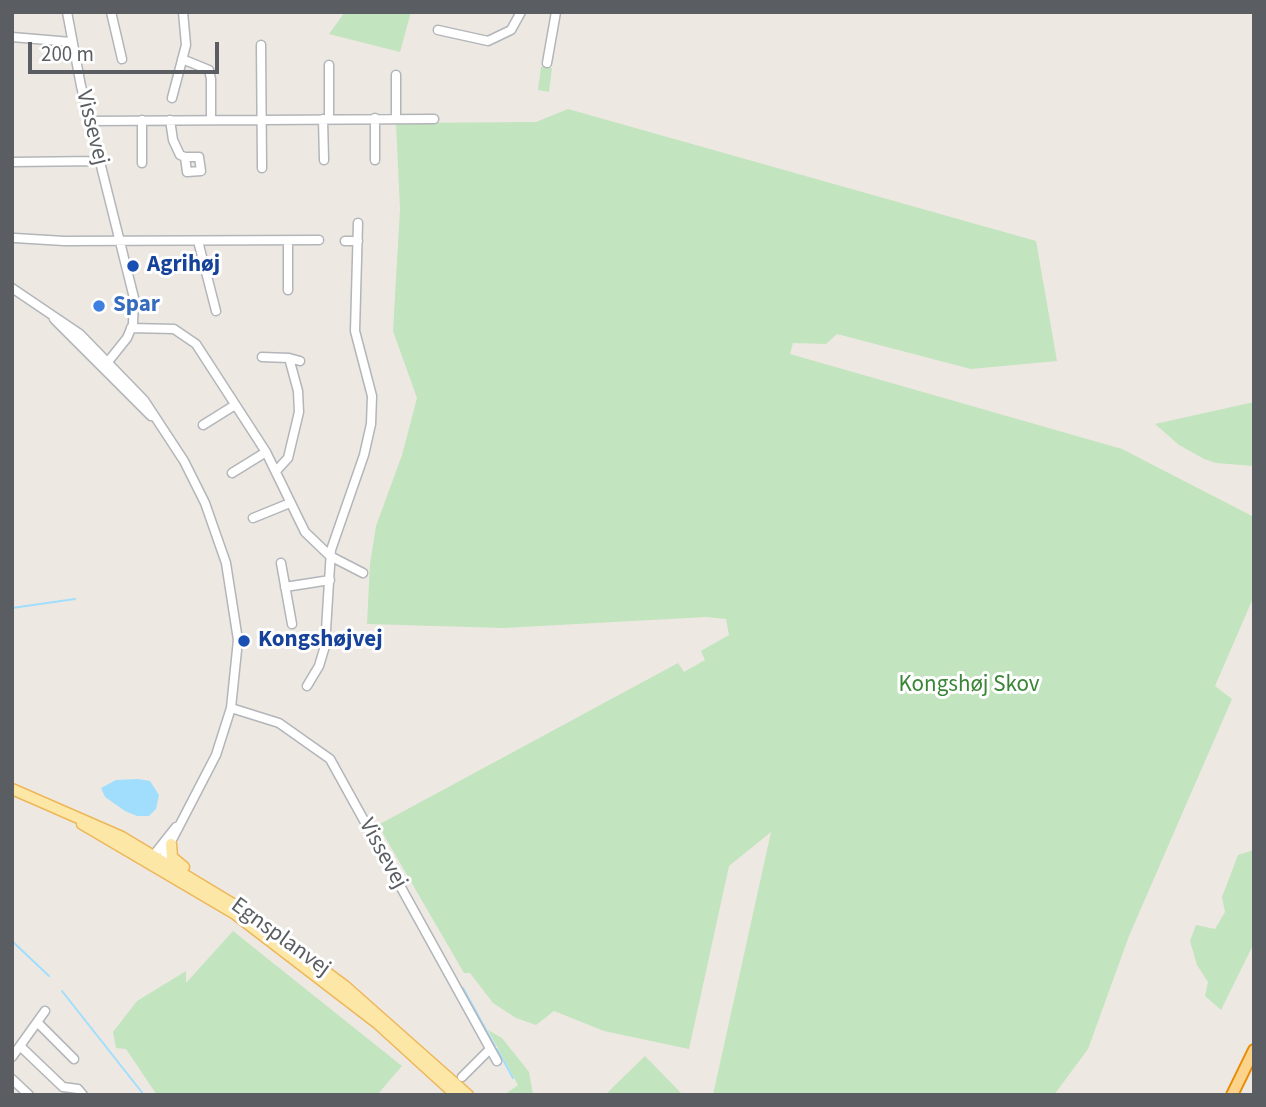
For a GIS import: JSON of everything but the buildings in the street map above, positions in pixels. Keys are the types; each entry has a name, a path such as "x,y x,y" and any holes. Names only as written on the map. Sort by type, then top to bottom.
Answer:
{"highway":[{"path":"1232,1095 1254,1049"},
{"path":"1240,1095 1254,1062"}],"main road":[{"name":"Egnsplanvej","path":"12,789 105,829 235,914 301,962 385,1030 456,1095"},
{"name":"Egnsplanvej","path":"70,816 97,833 214,891 345,986 468,1095"},
{"path":"171,844 172,857 214,891"}],"street":[{"name":"Vissevej","path":"67,12 89,121 134,298 131,328 106,364"},
{"path":"111,12 122,59"},
{"path":"172,98 186,45 183,12"},
{"path":"438,30 488,41 511,30 522,12"},
{"path":"547,64 556,12"},
{"path":"12,37 71,42"},
{"path":"261,45 262,167"},
{"path":"182,59 208,70 211,79 211,120"},
{"path":"324,160 329,65"},
{"path":"396,75 396,118"},
{"path":"375,118 375,160"},
{"path":"89,121 434,119"},
{"path":"142,120 142,163"},
{"path":"170,120 176,149 185,158"},
{"path":"12,162 99,160"},
{"path":"307,687 325,646 330,556 364,455 372,411 369,382 355,331 358,223"},
{"path":"15,238 121,242 319,240"},
{"path":"198,241 216,311"},
{"path":"288,241 288,290"},
{"path":"345,241 358,242"},
{"path":"12,288 63,320 163,428 205,503 226,563 238,640 231,708 216,755 178,825 154,861"},
{"path":"131,328 174,329 187,336 266,452 305,532 330,556 363,573"},
{"path":"262,357 299,361"},
{"path":"276,471 288,458 299,412 298,391 289,358"},
{"path":"203,425 235,405"},
{"path":"232,473 266,452"},
{"path":"253,518 290,503"},
{"path":"281,563 292,624"},
{"path":"285,587 330,580"},
{"name":"Vissevej","path":"231,708 279,723 330,759 497,1061"},
{"path":"154,861 171,844 178,825"},
{"path":"12,1057 45,1011"},
{"path":"37,1022 74,1059"},
{"path":"20,1046 63,1087 78,1089 83,1095"},
{"path":"462,1077 490,1049"},
{"path":"12,1079 29,1095"}],"green space":[{"path":"345,12 411,12 400,52 329,34"},
{"path":"541,67 552,68 549,92 538,90"},
{"name":"Kongshøj Skov","path":"568,109 1036,241 1057,361 971,369 837,334 826,344 793,343 790,354 1122,449 1254,517 1254,596 1215,686 1232,699 1129,936 1088,1049 1054,1095 713,1095 771,832 729,866 689,1049 604,1031 554,1011 536,1025 516,1018 493,1003 470,973 464,973 378,825 678,663 684,672 705,660 701,651 729,635 726,619 706,617 504,628 367,624 370,564 376,526 402,455 417,398 393,331 400,209 396,123 536,122"},
{"path":"1254,402 1254,466 1216,463 1204,459 1179,445 1155,424"},
{"path":"1254,850 1254,943 1221,1010 1205,996 1208,982 1197,965 1190,941 1196,925 1215,929 1225,912 1222,897 1238,855"},
{"path":"233,931 402,1066 377,1095 157,1095 126,1049 116,1048 113,1032 137,1001 186,971 186,983"},
{"path":"488,1030 502,1038 529,1072 533,1095 504,1095 518,1085"},
{"path":"645,1056 683,1095 605,1095"}],"water":[{"path":"116,780 150,781 159,795 156,809 149,816 137,816 125,811 105,797 101,788"}],"waterway":[{"path":"12,608 75,599"},
{"path":"12,941 49,976"},
{"path":"463,988 495,1046"},
{"path":"62,991 144,1095"},
{"path":"497,1049 513,1078"}],"place":[{"name":"Agrihøj","path":"133,266"},
{"name":"Spar","path":"99,306"},
{"name":"Kongshøjvej","path":"244,641"}]}
